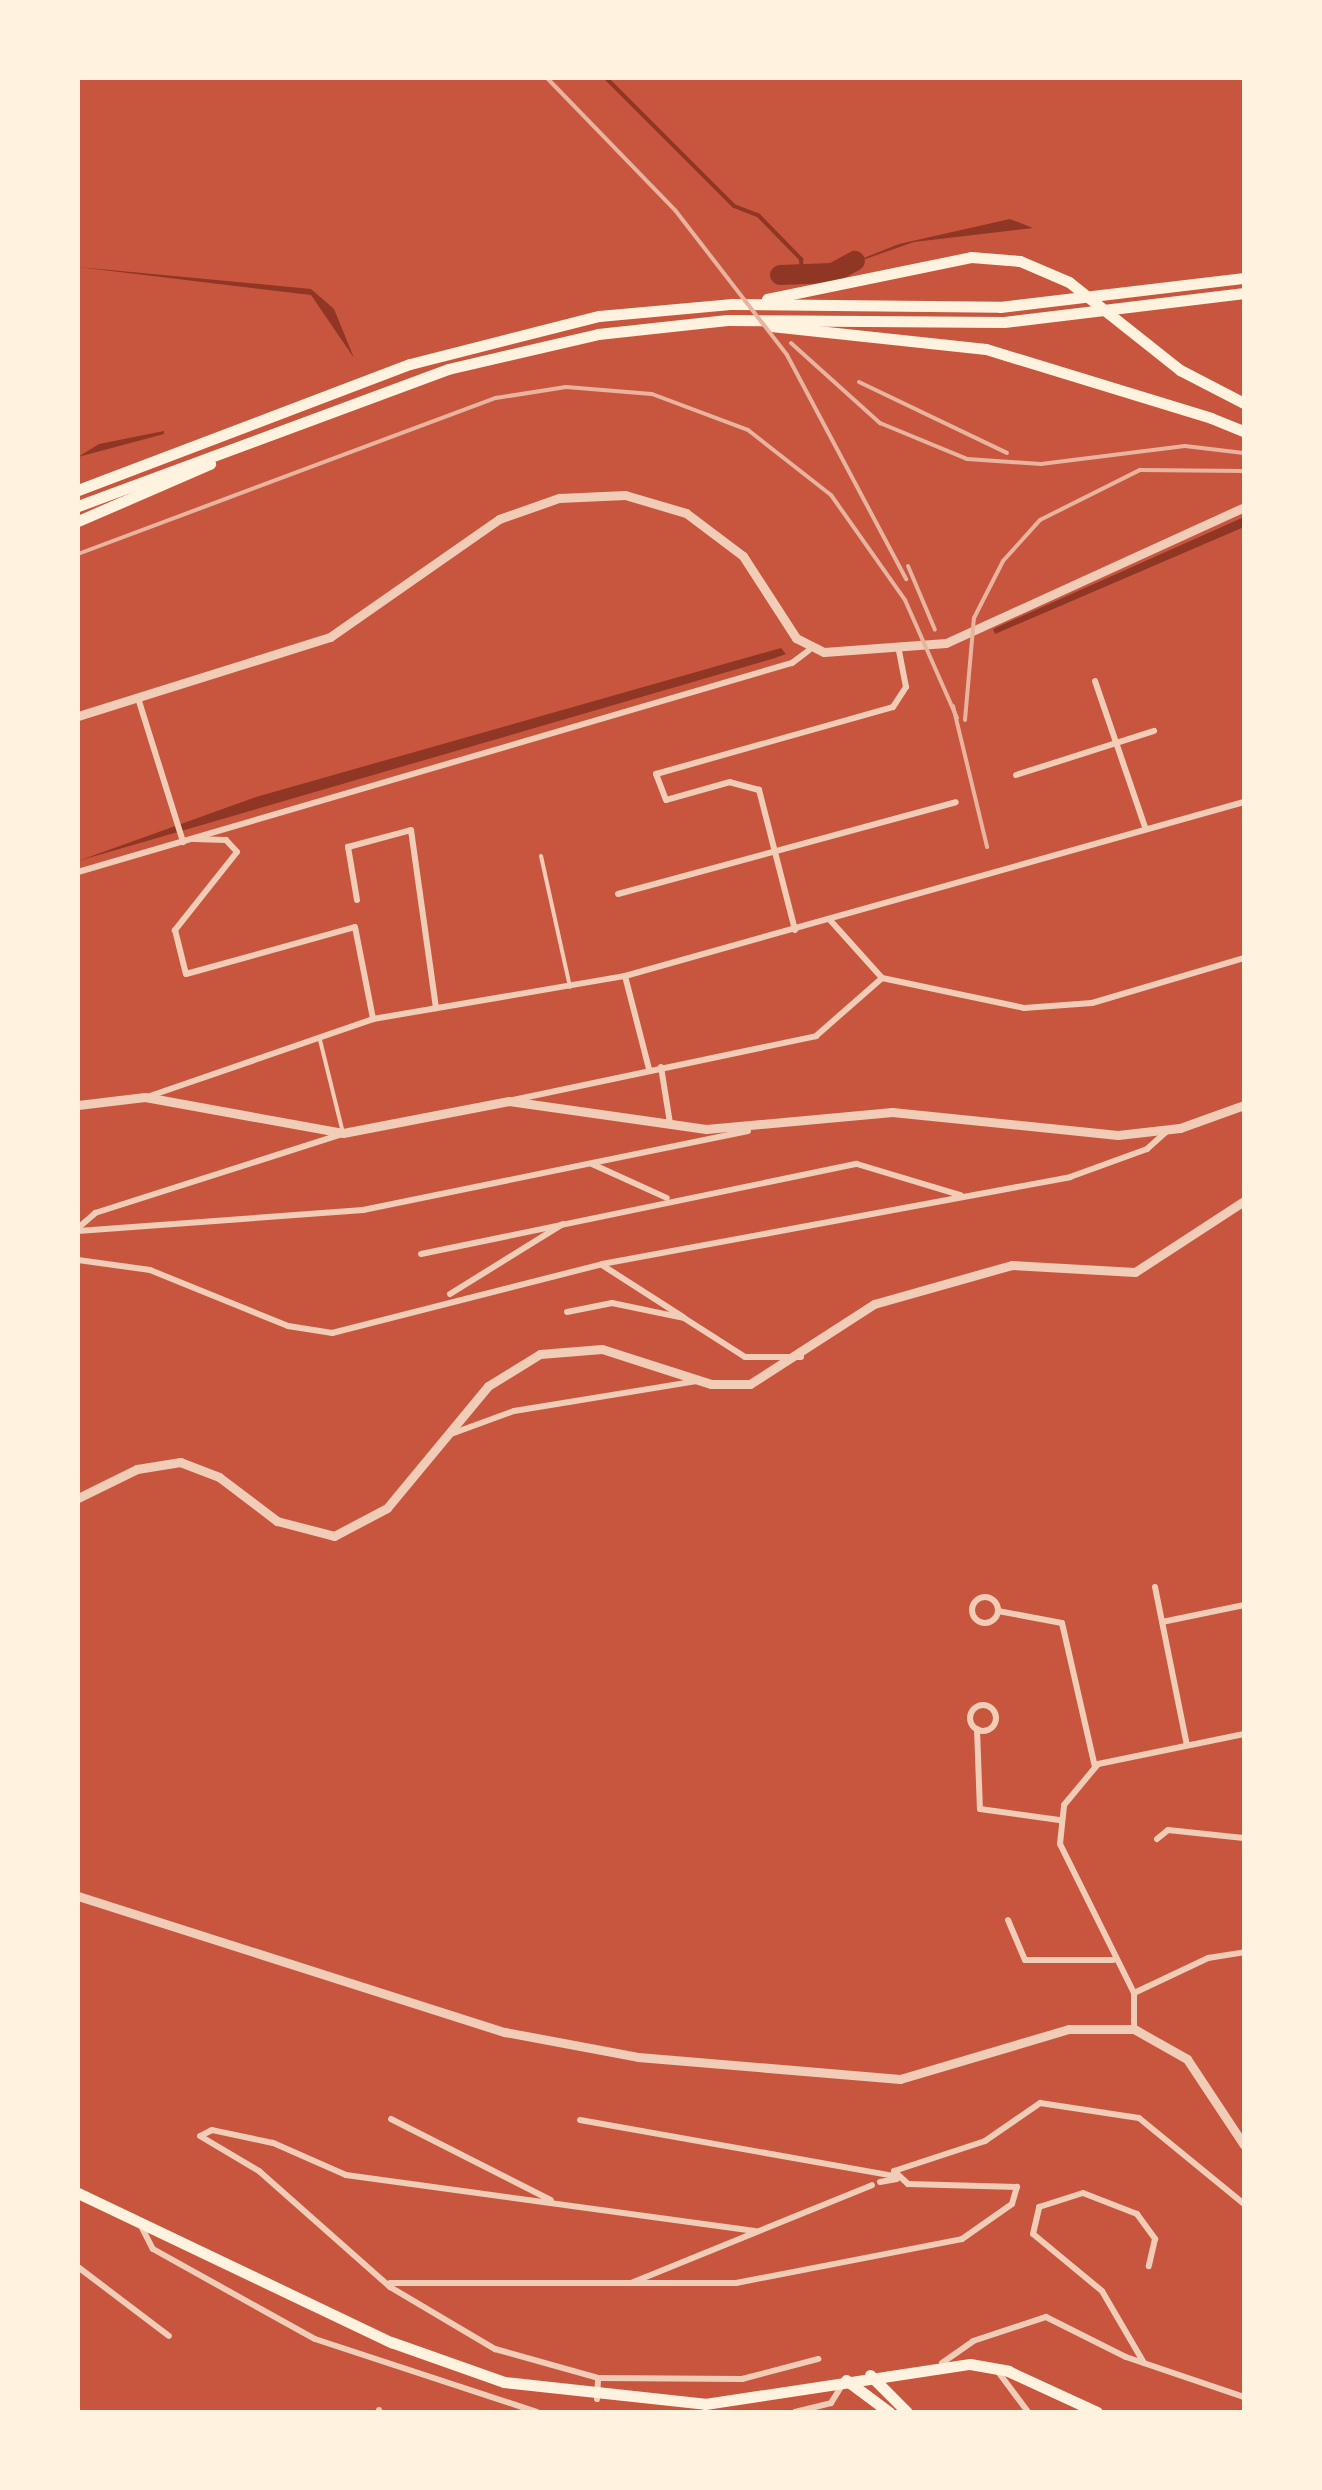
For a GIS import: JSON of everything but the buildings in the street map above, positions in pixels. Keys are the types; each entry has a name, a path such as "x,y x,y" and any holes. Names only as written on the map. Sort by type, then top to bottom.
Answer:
{"main road":[{"path":"732,304 952,260 1020,261 1069,282 1180,370 1244,404"},
{"path":"78,490 490,340 599,316 732,304 1082,300 1244,278"},
{"path":"78,506 499,354 727,320 948,324 1100,315 1244,293"},
{"path":"727,320 986,350 1244,431"},
{"path":"78,521 199,474 216,458"},
{"path":"78,2194 391,2342 504,2382 596,2399 743,2402 942,2363 995,2368 1096,2412"},
{"path":"858,2377 888,2412"},
{"path":"858,2377 908,2412"}],"street":[{"path":"78,716 330,637 499,520 577,495 642,498 700,522 743,556 796,638 809,650"},
{"path":"78,872 809,650 899,652 958,638 1244,507"},
{"path":"795,930 775,850 753,785 730,782 666,800 656,774 893,707 906,687 899,652"},
{"path":"1094,681 1146,827"},
{"path":"138,698 183,842"},
{"path":"1016,775 1154,731"},
{"path":"78,1105 145,1097 373,1019 625,976 1244,799"},
{"path":"618,894 956,802"},
{"path":"357,900 348,847 410,830 436,1008"},
{"path":"194,839 231,842 237,852 175,930 186,974 358,931 373,1019"},
{"path":"830,920 882,978 1052,1009 1244,958"},
{"path":"625,976 649,1069"},
{"path":"78,1230 95,1213 344,1134 816,1036 882,978"},
{"path":"661,1067 670,1124"},
{"path":"145,1097 344,1134"},
{"path":"509,1101 748,1131"},
{"path":"78,1230 363,1210 748,1131 892,1112 1096,1135 1168,1131 1244,1105"},
{"path":"78,1260 150,1270 288,1326 332,1333 445,1298 602,1264 1070,1177 1146,1150 1168,1131"},
{"path":"592,1164 668,1199"},
{"path":"421,1254 668,1199 857,1164 964,1196"},
{"path":"445,1437 522,1410 698,1380 750,1384 801,1357 874,1304 992,1268 1135,1272 1244,1200"},
{"path":"445,1298 565,1223"},
{"path":"602,1264 745,1357 801,1357"},
{"path":"567,1312 612,1303 684,1318"},
{"path":"78,1498 137,1469 180,1462 219,1477 277,1521 334,1536 386,1508 503,1374 559,1350 616,1351 698,1380"},
{"path":"1155,1587 1187,1745"},
{"path":"998,1611 983,1622 972,1607 985,1597 998,1611 1062,1623 1095,1767"},
{"path":"1162,1622 1244,1605"},
{"path":"977,1729 994,1723 988,1706 972,1710 977,1729 980,1808 1060,1820"},
{"path":"1134,2029 1134,1993 1066,1862 1060,1820 1095,1767 1244,1734"},
{"path":"1157,1840 1168,1830 1244,1838"},
{"path":"78,1896 504,2032 638,2057 900,2079 1070,2029 1134,2029 1187,2059 1244,2145"},
{"path":"1008,1920 1025,1960 1114,1960"},
{"path":"1134,1993 1208,1958 1244,1952"},
{"path":"630,2284 755,2230 896,2177 902,2164 984,2141 1040,2103 1139,2118 1244,2204"},
{"path":"392,2119 551,2200"},
{"path":"390,2284 736,2283 881,2262 977,2234 1017,2194 1012,2182 969,2189 580,2120"},
{"path":"755,2230 346,2175 273,2143 212,2130 200,2136 259,2172 390,2284 463,2335 598,2378 742,2379 818,2359"},
{"path":"1144,2362 1102,2291 1034,2234 1039,2208 1083,2193 1136,2214 1155,2239 1149,2266"},
{"path":"140,2223 153,2249 315,2339 392,2368 537,2412"},
{"path":"78,2267 169,2336"},
{"path":"942,2363 973,2340 1046,2317 1144,2362 1244,2397"},
{"path":"995,2368 1028,2412"},
{"path":"795,2412 831,2403 858,2377"},
{"path":"596,2399 598,2378"}],"lane":[{"path":"541,856 570,987"},
{"path":"320,1040 344,1134"}],"shaded area":[{"path":"1010,219 1033,228 914,242 831,271 899,244"},
{"path":"78,267 311,289 334,309 354,358 311,295"},
{"path":"164,434 78,457 99,444"},
{"path":"1244,517 1244,527 995,634 993,629"},
{"path":"781,648 786,654 775,658 78,861 256,797"}],"waterway":[{"path":"318,78 337,78"},
{"path":"606,78 734,206 758,215 801,259 802,276"},
{"path":"780,275 833,273 855,261"}],"railway":[{"path":"547,78 675,210 787,355 906,579"},
{"path":"791,343 880,423 967,459 1041,464 1185,446 1244,453"},
{"path":"859,382 1007,453"},
{"path":"78,554 496,398 566,387 652,394 748,430 831,495 905,600 957,718"},
{"path":"965,720 974,618 1003,561 1040,520 1140,470 1244,471"},
{"path":"908,566 935,630"},
{"path":"953,706 987,847"}]}
